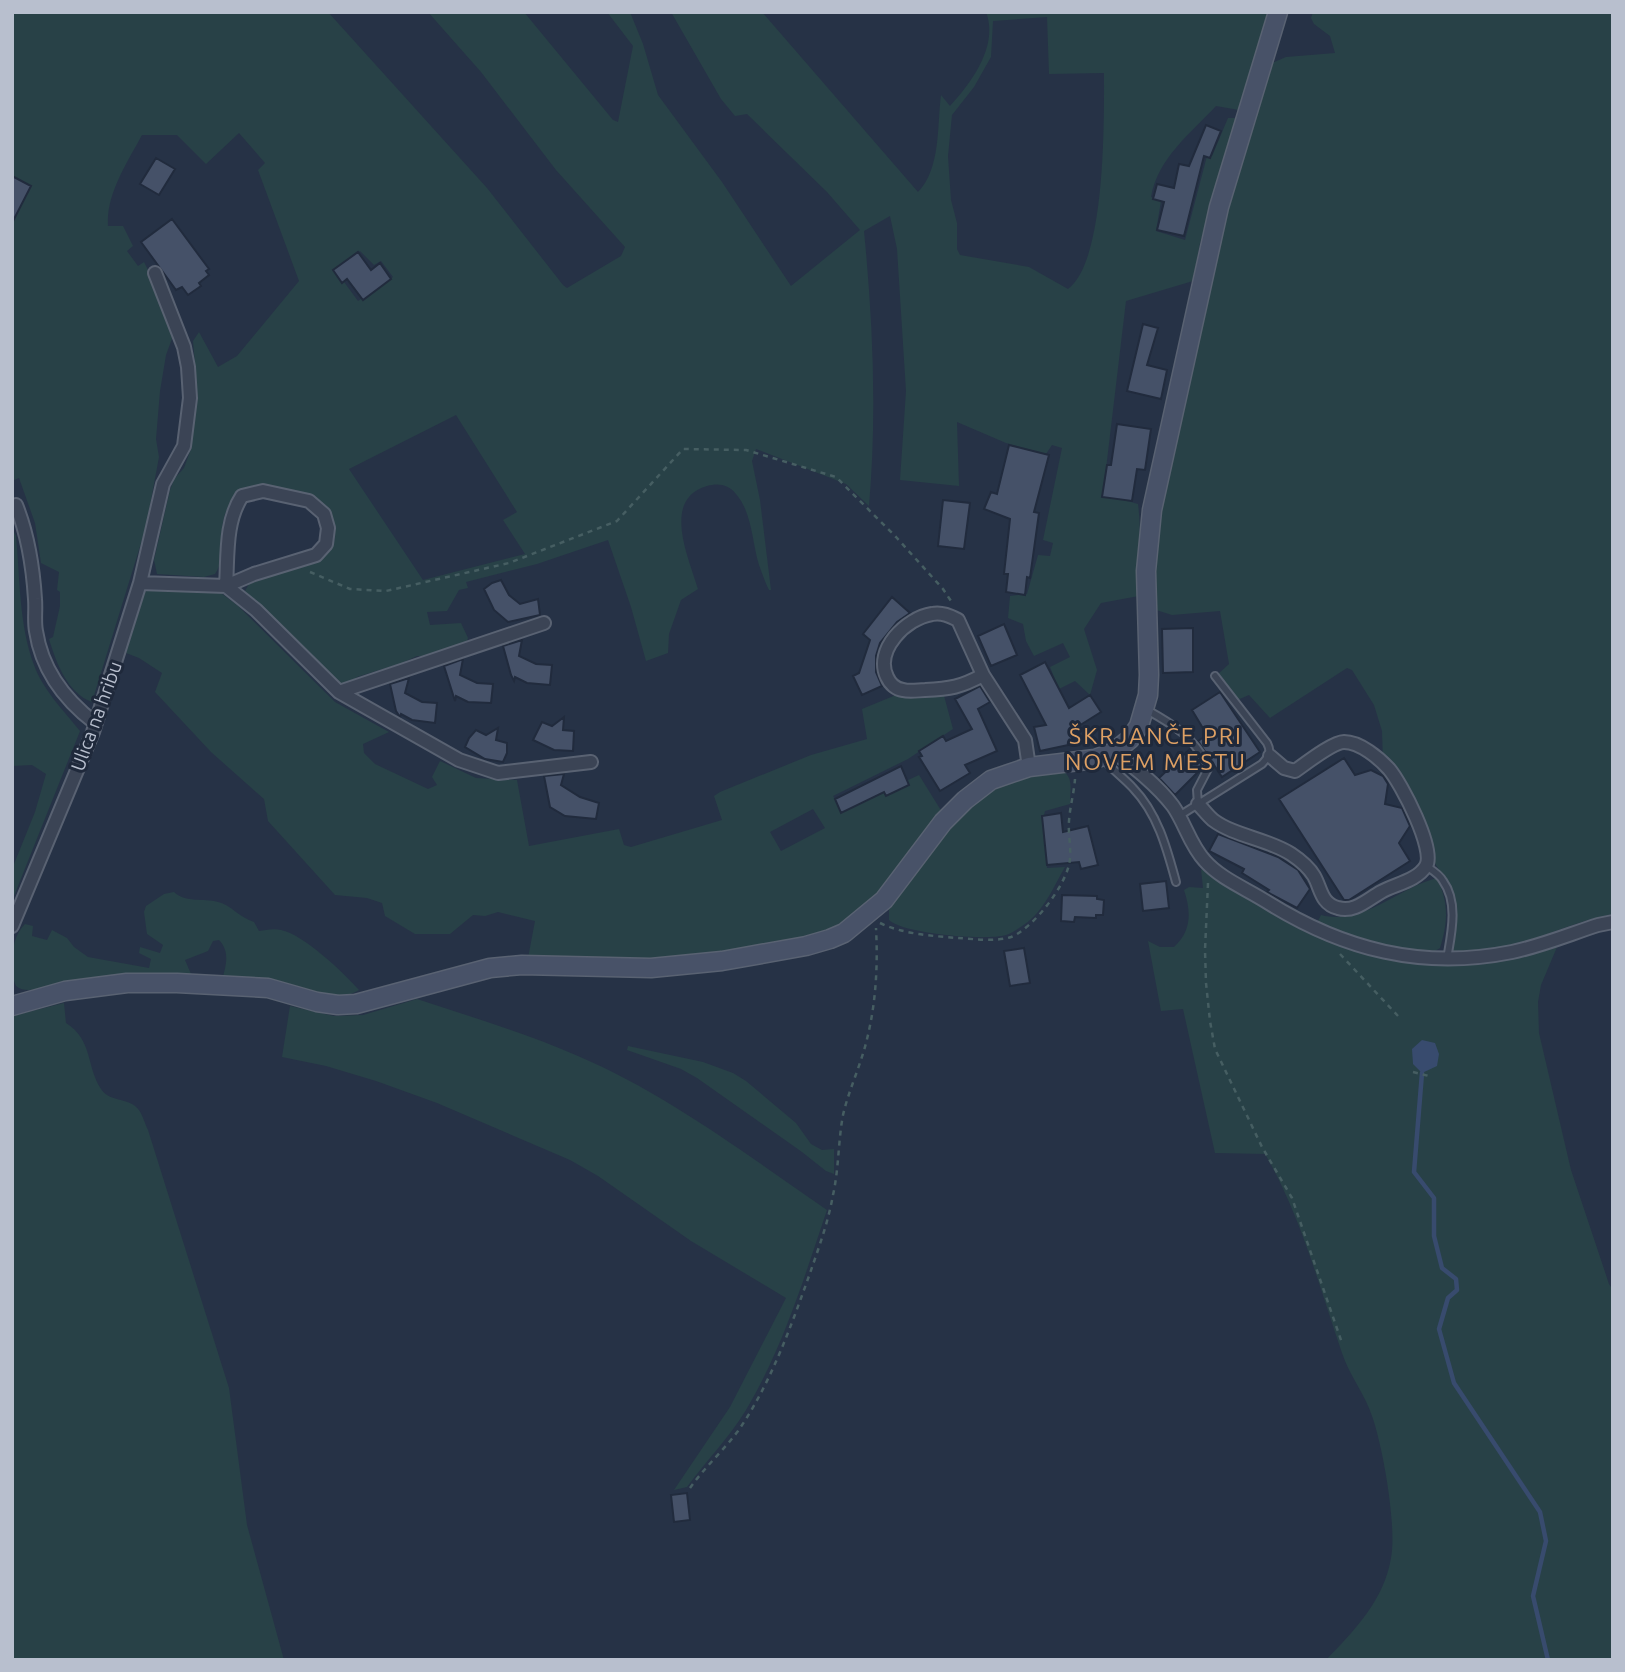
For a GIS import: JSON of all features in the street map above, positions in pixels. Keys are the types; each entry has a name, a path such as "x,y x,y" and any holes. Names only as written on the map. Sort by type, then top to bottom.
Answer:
{"street":[{"path":"12,1006 65,991 127,983 268,988 317,1002 356,1004 490,968 522,965 651,968 722,961 806,946 844,933 866,917 884,900 943,822 991,780 1029,767 1107,754 1130,739 1145,710 1149,675 1146,571 1152,510 1219,207 1278,12"},
{"name":"Ulica na hribu","path":"12,926 95,723 140,583 163,484 184,446 190,398 188,367 184,347 155,273"},
{"path":"140,583 226,586 254,574 316,555 326,544 328,528 324,514 309,501 290,496 263,491 242,496 233,510 226,586"},
{"path":"16,505 25,528 35,598 36,632 43,655 62,694 95,723"},
{"path":"226,586 256,610 339,692 459,760 498,773 591,762"},
{"path":"983,675 962,687 904,691 894,687 887,678 884,653 901,632 917,620 932,614 944,614 958,620 983,675 1025,740 1029,767"},
{"path":"339,692 544,623"},
{"path":"1198,804 1213,821 1297,858 1307,866 1328,904 1338,909 1357,907 1384,890 1418,874 1426,866 1429,858 1420,827 1390,770 1374,755 1348,742 1337,743 1294,772 1284,768 1270,756"},
{"path":"1107,754 1141,773 1172,805 1206,862 1293,918 1347,942 1404,956 1469,959 1514,952 1613,922"}],"lane":[{"path":"1179,816 1262,764 1270,756 1271,750 1267,743 1215,676"},
{"path":"1145,710 1175,725 1189,737 1204,758 1209,767 1197,790 1198,804"},
{"path":"1107,754 1151,811 1176,882"},
{"path":"1426,866 1443,881 1449,895 1453,924 1447,959"}],"path":[{"path":"291,564 350,589 386,591 509,563 617,521 683,449 746,450 836,477 943,589 954,606 958,620"},
{"path":"690,1488 737,1433 762,1390 795,1316 821,1240 834,1192 844,1114 853,1077 867,1041 877,974 876,921 908,932 967,939 1011,937 1032,924 1053,898 1069,867 1068,828 1074,793 1075,761"},
{"path":"1206,862 1206,983 1216,1049 1262,1147 1292,1198 1342,1343"},
{"path":"1319,931 1398,1016"},
{"path":"1413,1072 1429,1076"}],"green space":[{"path":"12,12 328,12 487,188 567,288 621,256 625,247 556,170 481,72 428,12 524,12 613,120 618,122 633,46 607,12 630,12 658,95 722,182 791,286 860,230 827,192 747,114 735,116 721,99 671,12 762,12 918,192 931,171 934,159 941,95 950,106 974,75 986,51 989,25 986,12 1267,12 1263,35 1239,110 1216,106 1168,158 1160,170 1151,197 1161,201 1156,231 1185,240 1207,156 1212,156 1228,118 1238,118 1200,243 1193,281 1126,301 1103,494 1138,504 1139,596 1101,603 1084,629 1097,670 1090,695 1075,681 1059,689 1050,667 1070,657 1063,643 1034,656 1026,641 1023,624 1008,618 1010,596 1027,594 1038,555 1050,556 1053,543 1043,540 1062,448 1052,445 1046,454 1006,443 957,422 959,486 900,480 906,391 897,249 890,216 864,231 873,368 869,506 846,484 756,449 752,461 760,500 769,590 759,565 745,509 736,494 730,488 719,485 707,486 693,493 685,503 682,531 698,589 681,600 669,634 668,653 646,661 608,540 537,564 466,582 468,588 459,590 447,611 427,612 430,625 461,623 468,638 466,643 417,656 357,677 340,686 264,613 245,591 249,584 319,559 332,546 335,539 332,524 317,502 242,490 225,514 222,553 215,574 204,577 157,574 154,560 170,490 174,479 184,468 192,446 190,442 196,392 193,341 199,332 218,367 237,356 299,281 258,170 265,163 239,133 206,164 177,135 142,135 110,202 108,226 123,226 133,246 127,251 138,266 144,262 168,310 173,336 166,355 160,391 156,439 159,457 146,527 92,702 83,698 64,676 49,639 53,637 60,606 60,592 57,590 59,572 41,563 35,523 19,478 12,481 12,212 16,214 31,186 12,177","holes":["1047,17 1049,74 1104,73 1103,154 1096,220 1090,250 1080,274 1068,289 1029,267 960,255 957,249 957,223 951,200 948,156 952,115 974,87 991,57 993,21","360,251 374,265 381,261 393,277 358,301 336,271","456,415 517,512 503,520 525,554 423,580 349,469"]},
{"path":"1313,12 1613,12 1613,914 1503,949 1450,953 1453,938 1447,882 1432,859 1383,763 1382,731 1374,705 1352,670 1347,668 1270,718 1249,695 1235,701 1217,675 1229,664 1220,611 1172,615 1153,609 1154,549 1227,200 1272,63 1286,57 1335,53 1330,36 1314,24 1311,18"},
{"path":"12,528 16,536 25,634 34,665 48,692 80,731 12,901 12,869 35,812 46,774 32,765 12,766"},
{"path":"151,588 194,592 214,590 221,593 237,605 335,702 389,732 363,744 364,753 375,764 428,789 437,785 432,777 440,761 476,778 517,780 529,846 619,829 624,845 631,847 722,820 714,796 811,755 867,739 862,709 896,695 943,692 953,729 908,759 833,796 843,810 919,775 942,812 871,901 855,916 819,934 703,956 653,961 528,958 535,921 498,912 485,916 473,915 450,934 415,934 385,916 382,903 367,898 335,895 268,821 264,799 211,752 155,692 162,673 126,653 145,592","holes":["813,809 825,828 781,851 770,832"]},
{"path":"1063,771 1070,781 1070,804 1045,811 1043,820 1047,868 1065,867 1048,898 1032,919 1006,935 996,937 927,932 889,920 889,909 907,882 968,807 1002,785"},
{"path":"1201,869 1309,931 1335,943 1395,959 1482,964 1515,957 1560,940 1541,985 1538,1002 1539,1033 1571,1170 1613,1290 1613,1660 1326,1660 1367,1614 1382,1587 1391,1558 1392,1544 1388,1487 1372,1416 1345,1361 1308,1252 1278,1178 1265,1154 1215,1153 1183,1009 1161,1011 1148,941 1160,947 1174,947 1180,941 1188,920 1184,890 1189,887 1203,888"},
{"path":"1437,878 1444,896 1446,921 1440,948 1432,953 1373,946 1316,925 1321,915 1337,917 1366,911"},
{"path":"174,892 189,899 223,904 254,922 259,931 275,929 290,933 323,955 359,990 351,994 329,994 273,980 223,976 226,957 219,940 213,941 208,951 185,960 191,974 104,978 33,990 16,986 12,971 12,954 20,930 25,924 33,926 32,936 47,940 52,930 67,938 88,957 149,968 151,959 139,953 140,947 160,953 163,945 147,934 144,912 146,906 164,894"},
{"path":"417,999 538,1040 611,1071 675,1107 827,1210 792,1312 759,1386 732,1430 687,1487 674,1490 730,1407 786,1298 691,1241 598,1176 570,1160 437,1103 376,1081 326,1066 282,1057 290,1006 334,1016 363,1015"},
{"path":"64,1003 66,1023 81,1037 101,1089 108,1096 135,1106 148,1130 229,1388 247,1525 284,1660 12,1660 12,1016"},
{"path":"628,1046 703,1062 746,1081 796,1123 811,1144 822,1150 834,1149 834,1174 826,1171 697,1078 681,1069 627,1050"}],"water":[{"path":"1422,1040 1435,1043 1439,1054 1437,1066 1422,1073 1413,1064 1412,1049"}],"building":[{"path":"1206,125 1221,131 1210,158 1204,156 1184,236 1157,230 1164,202 1153,199 1157,184 1174,188 1179,164 1189,166"},
{"path":"156,158 175,169 159,195 140,184"},
{"path":"12,176 31,186 12,223"},
{"path":"172,219 209,269 206,271 209,275 199,283 201,286 188,295 182,287 176,290 141,242"},
{"path":"358,252 371,270 380,263 391,279 363,300 347,279 342,283 333,270"},
{"path":"1143,324 1158,328 1147,365 1167,370 1161,399 1127,391"},
{"path":"1117,424 1151,429 1145,470 1137,469 1132,501 1102,497 1107,465 1111,465"},
{"path":"1009,445 1049,455 1034,512 1039,513 1025,595 1006,592 1008,574 1004,574 1010,519 984,509 991,492 997,494"},
{"path":"943,500 970,503 964,549 938,546"},
{"path":"501,580 509,595 520,604 538,599 540,615 508,622 494,610 484,589"},
{"path":"892,597 910,613 897,622 880,643 876,656 876,672 882,686 862,695 853,676 859,673 870,640 863,634"},
{"path":"1004,624 1017,655 991,666 978,636"},
{"path":"1193,628 1193,672 1163,673 1162,629"},
{"path":"522,640 519,656 536,664 552,665 550,685 527,683 515,677 514,681 503,646"},
{"path":"463,659 460,675 477,683 493,684 491,703 468,702 456,696 455,701 444,666"},
{"path":"1045,662 1069,708 1090,695 1101,712 1071,731 1073,744 1040,751 1034,727 1046,725 1020,675"},
{"path":"409,678 405,693 422,702 437,703 435,723 412,720 401,714 400,717 396,711 390,684"},
{"path":"980,686 990,702 978,709 997,751 965,765 970,773 940,791 919,757 922,756 919,751 943,736 946,741 972,729 955,699"},
{"path":"1220,692 1260,752 1222,777 1198,741 1207,735 1192,710"},
{"path":"564,717 563,730 574,731 573,751 554,750 533,740 542,722 552,726"},
{"path":"498,728 496,740 507,743 503,762 485,759 465,747 476,730 486,735"},
{"path":"1190,749 1203,767 1175,795 1159,778"},
{"path":"1344,758 1355,775 1371,770 1383,776 1388,784 1385,804 1402,808 1410,826 1399,843 1410,861 1349,900 1344,900 1279,799"},
{"path":"901,766 909,785 886,796 884,792 841,813 835,799"},
{"path":"564,774 561,785 580,797 599,803 596,819 565,816 550,807 544,776"},
{"path":"1061,813 1063,832 1088,826 1098,865 1081,869 1079,862 1047,865 1042,816"},
{"path":"1218,834 1278,857 1298,870 1310,889 1297,908 1267,892 1269,890 1242,873 1244,869 1209,851"},
{"path":"1166,881 1169,908 1143,911 1140,884"},
{"path":"1062,895 1097,896 1097,899 1104,900 1103,915 1096,915 1096,918 1075,917 1074,922 1061,921"},
{"path":"1024,948 1030,983 1010,986 1004,951"},
{"path":"687,1493 690,1520 674,1522 671,1495"}],"waterway":[{"path":"1422,1073 1414,1172 1434,1198 1434,1236 1442,1268 1456,1279 1457,1290 1448,1298 1439,1329 1454,1383 1540,1512 1546,1541 1533,1596 1548,1660"}],"district":[{"name":"ŠKRJANČE PRI NOVEM MESTU","path":"1156,748"}]}
